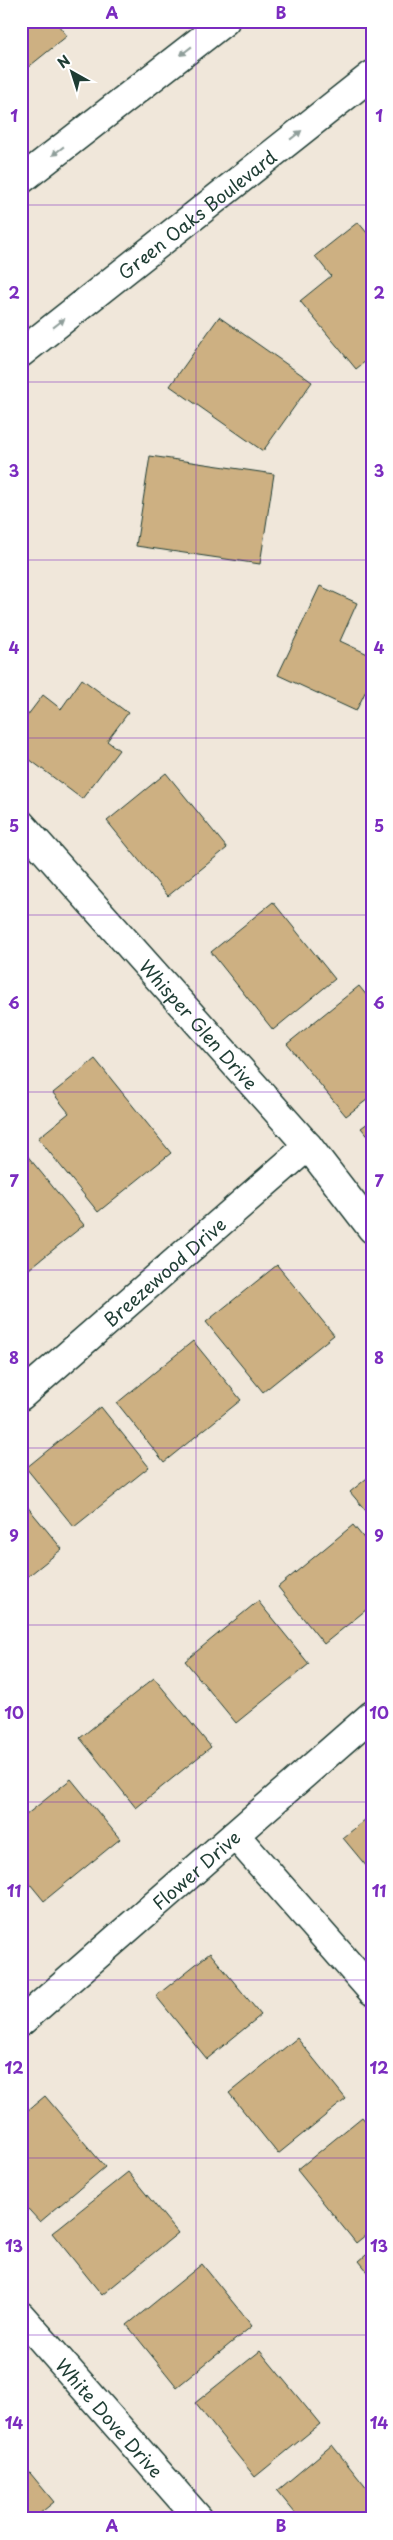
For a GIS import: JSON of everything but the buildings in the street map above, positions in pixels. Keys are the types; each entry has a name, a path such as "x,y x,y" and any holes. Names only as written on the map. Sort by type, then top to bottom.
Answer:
{"street":[{"path":"21,180 225,21"},
{"name":"Green Oaks Boulevard","path":"21,353 372,75"},
{"name":"Whisper Glen Drive","path":"21,824 308,1146 372,1229"},
{"name":"Breezewood Drive","path":"21,1396 308,1146"},
{"name":"Flower Drive","path":"21,2022 372,1715"},
{"path":"235,1835 372,1991"},
{"name":"White Dove Drive","path":"21,2316 198,2519"}]}
